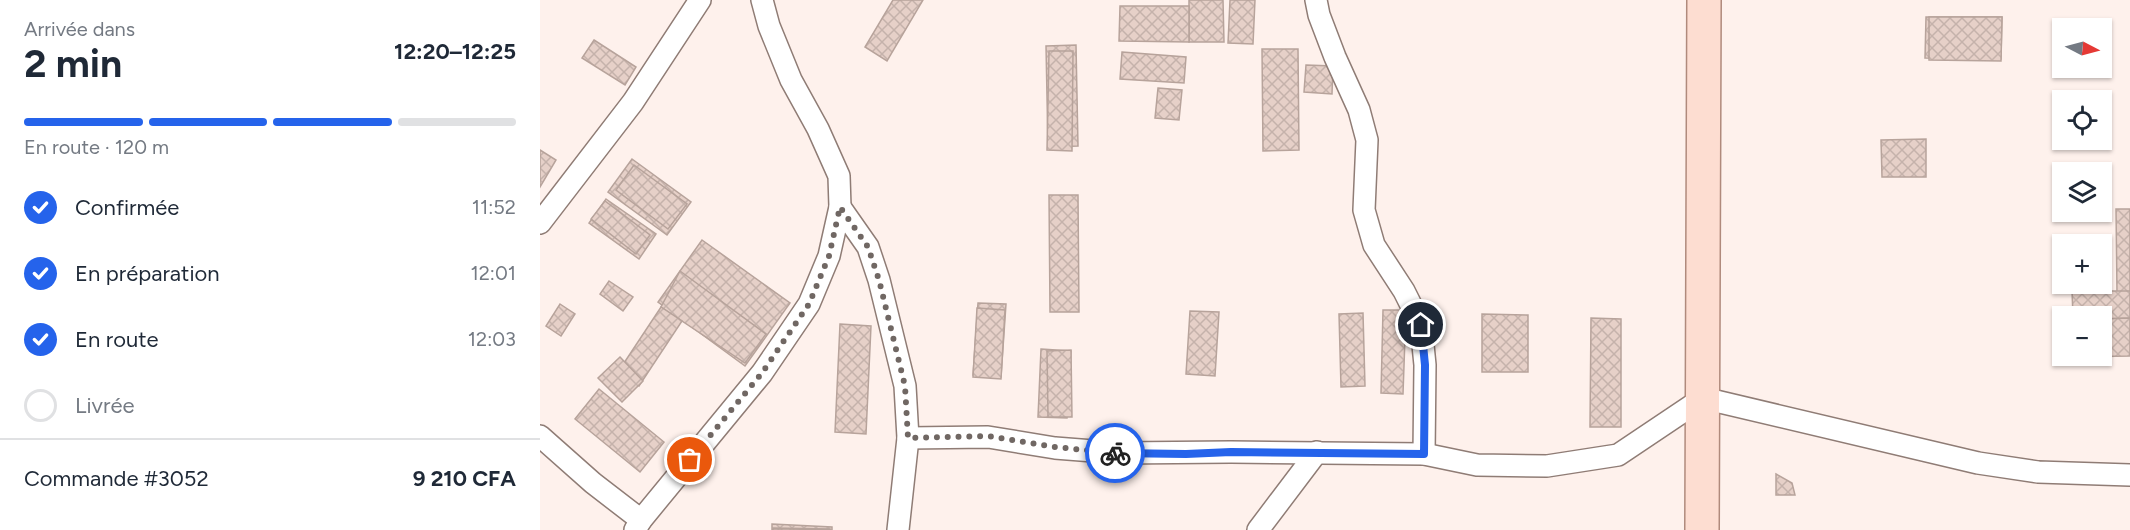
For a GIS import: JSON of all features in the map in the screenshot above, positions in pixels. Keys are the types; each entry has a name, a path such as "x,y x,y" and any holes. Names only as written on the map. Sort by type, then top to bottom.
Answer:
{"main road":[{"path":"1702,530 1704,0"}],"street":[{"path":"540,223 633,102 700,0"},
{"path":"540,436 638,525 762,373 809,304 829,256 840,207 838,176 818,129 791,80 769,26 762,0"},
{"path":"1316,0 1319,15 1359,110 1364,130 1366,140 1364,210 1374,245 1404,291 1421,325 1425,365 1424,454"},
{"path":"840,207 868,247 879,280 905,386 908,438 898,530"},
{"path":"908,438 988,436 1055,447 1119,453 1424,454 1477,465 1547,466 1618,455 1703,398 1978,463 2038,472 2130,475"},
{"path":"1257,530 1317,452"}],"building":[{"path":"893,0 923,0 887,61 865,47"},
{"path":"1189,0 1223,0 1224,42 1189,42"},
{"path":"1230,0 1255,0 1253,44 1228,43"},
{"path":"1120,6 1189,6 1189,42 1119,41"},
{"path":"1926,17 2002,17 2001,59 1925,58"},
{"path":"1929,17 2002,17 2001,61 1929,60"},
{"path":"594,40 636,67 625,85 582,58"},
{"path":"1076,45 1078,146 1048,147 1046,46"},
{"path":"1262,49 1298,49 1299,150 1263,151"},
{"path":"1049,51 1073,51 1072,151 1047,150"},
{"path":"1122,52 1186,57 1184,83 1120,79"},
{"path":"1306,65 1333,66 1332,94 1304,92"},
{"path":"1158,88 1182,90 1179,120 1155,118"},
{"path":"1926,139 1926,177 1882,177 1881,140"},
{"path":"540,150 556,160 540,187"},
{"path":"632,159 691,202 667,235 608,192"},
{"path":"634,165 687,204 668,229 616,190"},
{"path":"1049,195 1078,195 1079,312 1050,312"},
{"path":"606,199 656,234 639,259 589,223"},
{"path":"605,201 650,235 636,254 591,219"},
{"path":"2116,209 2130,209 2130,292 2117,293"},
{"path":"702,240 790,303 745,366 658,302"},
{"path":"680,271 766,334 745,363 661,307"},
{"path":"609,281 633,297 623,311 600,294"},
{"path":"2112,291 2130,291 2130,318 2112,319 2112,306 2073,306 2072,294 2112,294"},
{"path":"978,303 1006,304 1001,377 973,375"},
{"path":"560,304 575,314 561,336 546,326"},
{"path":"661,307 682,321 639,386 622,366"},
{"path":"977,308 1005,310 1001,379 973,377"},
{"path":"1383,310 1406,310 1403,394 1381,393"},
{"path":"1190,311 1219,312 1215,376 1186,374"},
{"path":"1363,313 1365,386 1341,387 1339,314"},
{"path":"1482,314 1528,315 1528,372 1482,372"},
{"path":"1591,318 1621,319 1621,427 1590,427"},
{"path":"2130,318 2130,356 2112,356 2112,319"},
{"path":"840,324 871,326 866,434 835,432"},
{"path":"1041,349 1071,351 1067,418 1038,417"},
{"path":"1071,350 1072,417 1048,417 1047,351"},
{"path":"620,357 643,381 622,402 598,378"},
{"path":"599,389 664,442 640,472 575,419"},
{"path":"1776,474 1792,483 1795,495 1776,495"},
{"path":"772,524 832,527 832,530 772,530"},
{"path":"773,528 830,529 830,530 773,530"}],"way so far":[{"path":"690,460 762,373 809,304 829,256 840,207 868,247 879,280 905,386 908,438 988,436 1055,447 1115,453"}],"route":[{"path":"1115,453 1424,454 1425,365 1421,325"}]}
